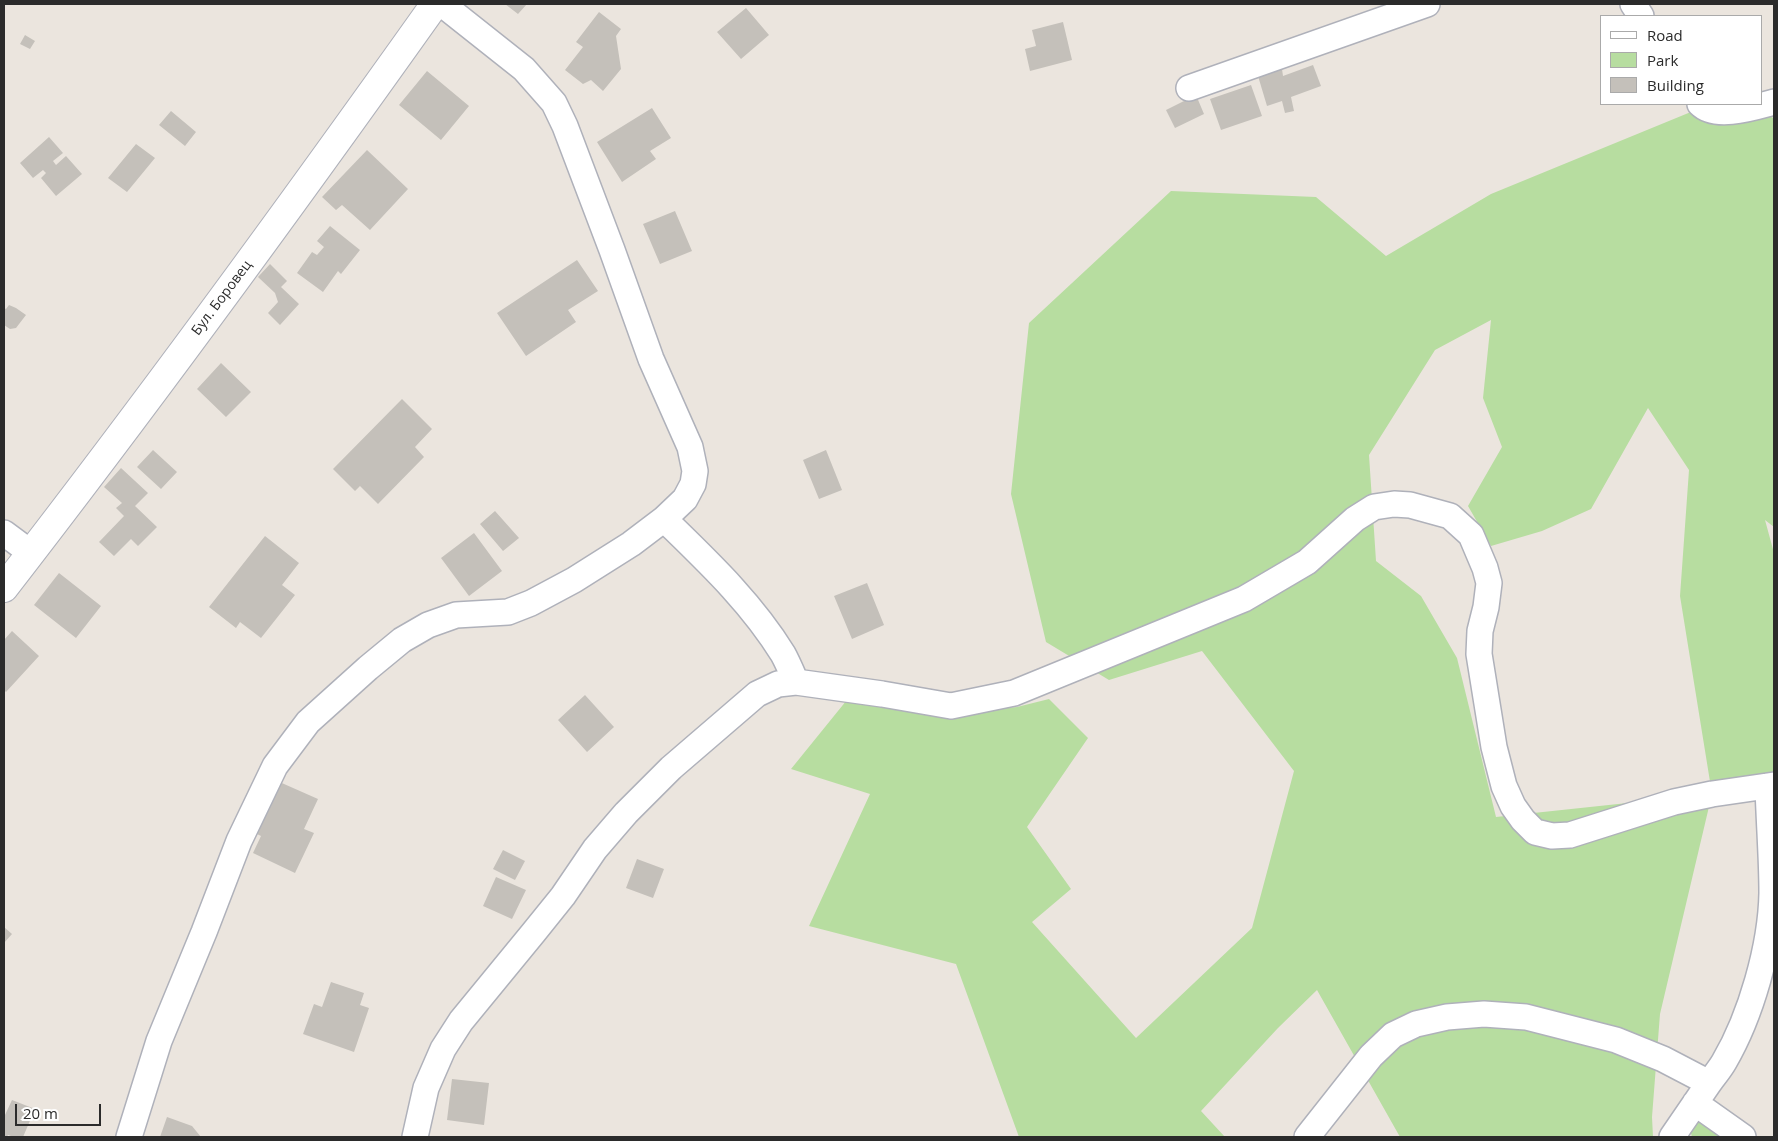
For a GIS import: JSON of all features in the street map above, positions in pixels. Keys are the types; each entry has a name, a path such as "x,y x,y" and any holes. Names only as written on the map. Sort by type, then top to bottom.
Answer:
{"street":[{"name":"Бул. Боровец","path":"4,588 220,302 435,4"},
{"path":"129,1137 160,1041 239,840 275,766 308,722 402,640 428,625 456,615 508,612 531,603 632,544 664,519 685,498 693,484 695,471 690,447 651,360 566,126 554,103 524,69 442,4"},
{"path":"1189,88 1427,4"},
{"path":"1633,4 1640,15"},
{"path":"1701,105 1718,111 1746,109 1762,105"},
{"path":"415,1137 426,1088 443,1050 461,1021 563,896 595,850 626,813 670,768 757,694 778,684 796,682 951,706 1014,693 1244,599 1307,562 1355,518 1374,507 1394,504 1410,505 1450,516 1471,535 1485,568 1489,584 1480,631 1479,654 1494,747 1504,786 1513,806 1535,832 1552,836 1570,835 1674,802 1771,785 1772,894 1768,935 1754,993 1741,1029 1724,1063 1695,1110 1672,1137"},
{"path":"664,519 730,585 756,616 784,655 796,682"},
{"path":"4,533 31,553"},
{"path":"1307,1137 1371,1056 1393,1035 1416,1024 1447,1017 1484,1014 1526,1017 1616,1040 1663,1059 1695,1110 1743,1137"}],"green space":[{"path":"1703,107 1746,109 1774,118 1774,527 1765,520 1774,553 1774,785 1712,794 1660,1014 1652,1117 1653,1137 1400,1137 1317,990 1278,1028 1201,1111 1225,1137 1019,1137 956,964 809,926 870,794 791,769 855,690 983,710 1017,707 1049,699 1088,738 1027,827 1071,889 1032,922 1136,1038 1252,928 1294,771 1202,651 1109,680 1046,642 1011,494 1029,323 1171,191 1316,197 1386,256 1491,194","holes":["1491,320 1483,398 1502,447 1468,506 1491,546 1542,531 1591,509 1648,408 1689,470 1680,596 1712,794 1496,817 1457,658 1421,596 1376,561 1369,455 1435,350"]},
{"path":"1686,1116 1743,1137 1692,1137"}],"building":[{"path":"505,4 527,4 518,14"},
{"path":"746,8 769,35 741,59 717,32"},
{"path":"599,12 621,29 616,36 621,69 603,91 591,80 583,84 565,70 583,47 576,42"},
{"path":"1063,22 1072,60 1030,71 1025,49 1036,46 1032,30"},
{"path":"25,35 35,41 30,49 20,44"},
{"path":"1313,65 1321,86 1291,97 1294,111 1285,113 1282,101 1267,106 1258,76 1282,69 1283,76"},
{"path":"427,71 469,106 441,140 399,105"},
{"path":"1251,85 1262,116 1221,130 1210,99"},
{"path":"1196,95 1204,114 1175,128 1166,110"},
{"path":"652,108 671,138 650,151 656,159 622,182 597,142"},
{"path":"171,111 196,132 185,146 159,125"},
{"path":"49,137 63,153 53,161 56,165 66,156 82,174 56,196 41,178 46,173 43,170 33,178 20,163"},
{"path":"136,144 155,158 127,192 108,178"},
{"path":"367,150 408,189 370,230 342,205 336,210 322,197"},
{"path":"675,211 692,251 660,264 643,224"},
{"path":"330,226 360,250 341,274 338,271 323,292 297,273 312,252 317,255 324,247 317,241"},
{"path":"577,260 598,291 568,310 576,322 526,356 497,313"},
{"path":"270,264 287,281 281,287 299,304 280,325 268,313 278,302 275,293 258,277"},
{"path":"9,305 26,315 16,328 10,329 4,325 4,308 6,309"},
{"path":"221,363 251,392 226,417 197,389"},
{"path":"402,399 432,429 415,447 424,457 378,504 360,486 355,491 333,469"},
{"path":"153,450 177,472 161,489 137,467"},
{"path":"826,450 842,490 819,499 803,460"},
{"path":"121,468 148,493 135,506 157,527 138,546 131,539 114,556 99,542 124,516 116,508 122,503 104,487"},
{"path":"495,511 519,538 503,551 480,524"},
{"path":"474,533 502,571 469,596 441,558"},
{"path":"265,536 299,563 282,585 295,595 261,638 240,622 236,628 209,607"},
{"path":"59,573 101,606 76,638 34,605"},
{"path":"867,583 884,625 852,639 834,596"},
{"path":"12,631 39,656 6,692 4,690 4,640"},
{"path":"585,695 614,727 587,752 558,720"},
{"path":"275,780 318,799 304,829 314,833 295,873 253,853 261,836 251,831"},
{"path":"503,850 525,861 515,880 493,869"},
{"path":"637,859 664,869 653,898 626,888"},
{"path":"496,877 526,890 512,919 483,906"},
{"path":"4,927 12,934 4,943"},
{"path":"331,982 364,993 360,1005 369,1008 354,1052 303,1034 314,1004 322,1007"},
{"path":"452,1079 489,1083 484,1125 447,1120"},
{"path":"12,1100 35,1109 23,1137 8,1135 4,1137 4,1115"},
{"path":"167,1117 192,1126 201,1137 160,1137"}]}
